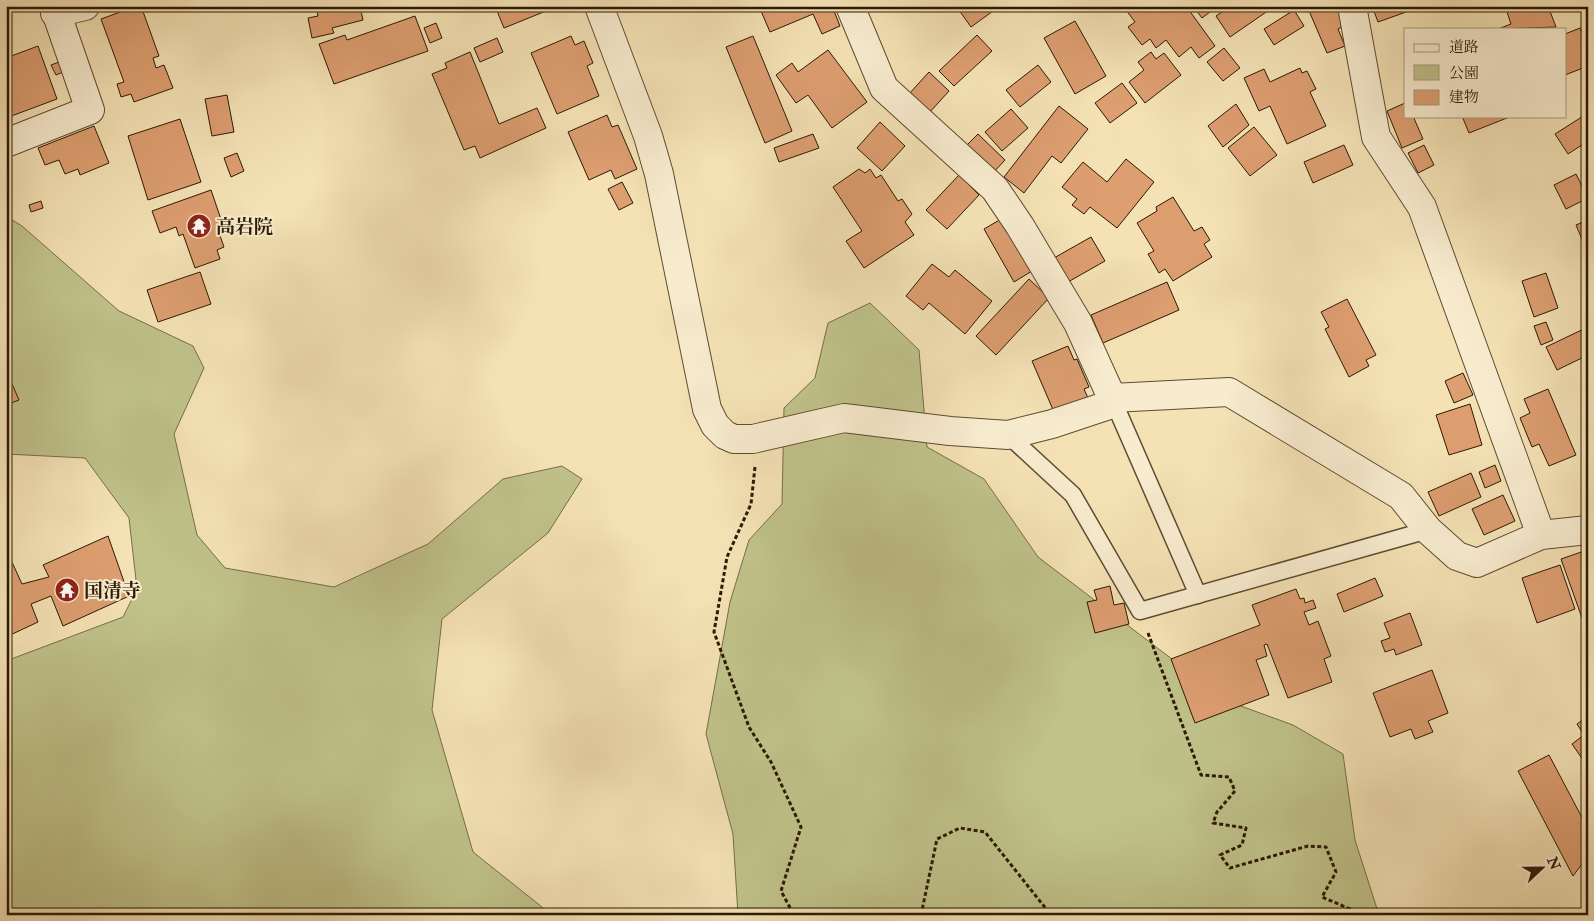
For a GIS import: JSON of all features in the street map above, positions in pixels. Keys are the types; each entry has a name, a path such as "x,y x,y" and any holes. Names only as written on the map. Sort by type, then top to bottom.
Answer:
{"street":[{"path":"6,143 90,110 55,10 85,6"},
{"path":"599,6 648,136 659,174 707,409 715,425 725,435 734,439 753,439 844,418 950,431 1008,435 1052,424 1113,401 1229,392 1401,496 1428,530 1457,556 1477,563 1542,535 1588,530"},
{"path":"850,6 884,88 995,189 1020,226 1078,324 1113,401"},
{"path":"1352,6 1376,137 1422,207 1542,535"}],"lane":[{"path":"1113,401 1198,595"},
{"path":"1008,435 1073,495 1140,611 1428,530"}],"path":[{"path":"753,439 755,465 752,504 727,557 714,632 748,727 771,762 800,827 781,891 794,915"},
{"path":"1140,611 1201,775 1230,777 1235,791 1217,812 1213,823 1246,828 1242,845 1220,855 1230,868 1308,846 1326,847 1336,872 1322,897 1350,909 1351,915"},
{"path":"921,915 937,839 960,828 985,832 1051,915"}],"green space":[{"path":"6,216 22,226 119,311 193,346 204,368 174,434 197,535 225,568 334,587 428,544 503,479 562,466 582,479 548,533 442,619 432,710 473,852 542,907 547,915 6,915 6,661 123,617 137,589 129,518 85,458 6,454"},
{"path":"870,303 919,350 927,447 984,479 1038,557 1227,701 1293,725 1343,754 1355,840 1379,915 738,915 733,834 706,734 730,602 749,540 782,504 784,408 815,378 828,323"}],"building":[{"path":"141,6 159,56 153,58 156,68 164,65 173,88 134,102 131,94 121,97 117,84 124,82 101,19"},
{"path":"316,6 381,6 361,11 363,20 332,28 334,33 312,38 308,18 318,16"},
{"path":"495,6 544,6 546,11 504,28"},
{"path":"771,6 832,6 840,26 822,34 813,14 770,32 761,11"},
{"path":"956,6 1000,6 971,27"},
{"path":"1123,6 1186,6 1215,46 1199,58 1191,47 1179,57 1166,40 1156,48 1150,39 1142,45 1128,27 1135,22"},
{"path":"1193,6 1218,6 1202,18"},
{"path":"1231,6 1271,6 1272,8 1230,37 1216,16"},
{"path":"1307,6 1337,6 1346,25 1338,29 1345,46 1327,53"},
{"path":"1372,6 1423,6 1378,22"},
{"path":"1505,6 1548,6 1556,27 1501,28 1511,24"},
{"path":"1294,10 1304,26 1274,45 1264,29"},
{"path":"415,16 428,51 334,84 319,44 345,35 347,40"},
{"path":"1075,21 1106,76 1075,94 1044,38"},
{"path":"436,23 442,38 430,43 424,28"},
{"path":"1580,28 1584,37 1588,35 1588,47 1585,48 1588,66 1566,75 1566,34"},
{"path":"977,35 992,51 954,86 939,71"},
{"path":"571,36 575,45 584,41 593,63 587,66 599,96 557,114 531,53"},
{"path":"753,36 792,131 765,143 726,47"},
{"path":"497,38 503,52 480,62 474,48"},
{"path":"38,46 57,99 6,118 6,58"},
{"path":"1224,48 1240,68 1223,81 1207,62"},
{"path":"828,50 867,102 832,128 808,95 796,103 776,75 792,63 798,72"},
{"path":"470,52 499,124 537,108 546,128 480,158 475,146 464,150 432,74 447,68 445,63"},
{"path":"1151,52 1156,59 1164,53 1181,75 1145,103 1129,82 1144,70 1138,62"},
{"path":"59,62 63,72 56,75 51,65"},
{"path":"1038,65 1051,82 1020,107 1006,90"},
{"path":"1300,68 1302,73 1307,71 1316,89 1310,92 1326,126 1287,144 1270,106 1259,111 1244,78 1264,69 1270,82"},
{"path":"929,72 949,91 929,113 909,94"},
{"path":"1122,83 1137,103 1110,123 1095,103"},
{"path":"227,95 234,132 212,136 205,99"},
{"path":"1404,103 1404,118 1414,118 1423,139 1402,148 1387,111"},
{"path":"1236,104 1249,125 1223,147 1208,126"},
{"path":"1059,106 1088,129 1061,163 1052,156 1024,193 1004,177"},
{"path":"1011,109 1028,128 1002,151 985,132"},
{"path":"1588,113 1588,141 1568,154 1555,134"},
{"path":"607,115 612,127 618,125 637,169 615,179 611,170 589,180 568,132"},
{"path":"1463,118 1507,118 1469,133"},
{"path":"180,119 201,182 148,200 128,136"},
{"path":"880,122 905,146 882,171 857,148"},
{"path":"94,126 109,163 80,175 78,169 65,174 59,160 45,165 38,148"},
{"path":"1254,127 1277,155 1250,176 1228,148"},
{"path":"813,134 819,148 779,162 774,148"},
{"path":"978,134 1005,160 992,174 965,147"},
{"path":"1344,145 1353,165 1313,183 1304,162"},
{"path":"1424,145 1434,165 1418,173 1408,153"},
{"path":"237,153 244,171 231,177 224,158"},
{"path":"1126,159 1154,182 1117,228 1090,207 1084,214 1072,205 1077,199 1062,187 1083,162 1107,182"},
{"path":"859,169 865,173 870,169 876,178 881,175 898,201 902,199 912,214 905,222 914,235 864,268 846,241 862,231 833,187"},
{"path":"1576,174 1588,198 1566,209 1554,185"},
{"path":"959,175 979,195 947,229 926,210"},
{"path":"622,182 633,203 619,210 608,189"},
{"path":"211,190 225,231 219,233 224,247 217,250 220,259 195,268 183,234 179,236 176,227 160,233 152,211"},
{"path":"1173,197 1194,231 1202,227 1210,240 1204,244 1212,257 1173,281 1165,269 1159,273 1148,254 1154,251 1137,223 1157,211 1156,207"},
{"path":"41,201 43,208 31,212 29,205"},
{"path":"1003,218 1032,271 1014,282 984,229"},
{"path":"1588,220 1588,254 1576,225"},
{"path":"1091,237 1105,261 1068,282 1054,258"},
{"path":"932,264 949,277 955,270 992,301 965,334 929,303 923,310 906,296"},
{"path":"200,272 211,304 158,322 147,290"},
{"path":"1546,273 1558,308 1534,317 1522,281"},
{"path":"1029,279 1049,298 996,355 976,336"},
{"path":"1167,282 1179,310 1103,343 1091,315"},
{"path":"1347,299 1376,355 1366,360 1369,366 1349,377 1325,329 1329,327 1321,312"},
{"path":"1546,322 1553,340 1541,345 1534,326"},
{"path":"1588,327 1588,355 1557,370 1546,347"},
{"path":"1068,346 1074,360 1077,359 1089,387 1084,389 1088,398 1054,412 1032,361"},
{"path":"6,370 19,400 6,405"},
{"path":"1463,373 1473,395 1454,403 1445,381"},
{"path":"1548,389 1576,455 1549,466 1539,444 1532,447 1520,418 1530,413 1524,399"},
{"path":"1470,404 1482,445 1449,455 1436,415"},
{"path":"1495,465 1501,481 1485,488 1479,472"},
{"path":"1471,473 1481,497 1439,516 1428,492"},
{"path":"1503,495 1515,521 1484,535 1472,509"},
{"name":"国清寺","path":"108,536 129,596 63,626 51,596 31,604 38,622 6,637 6,549 22,584 49,577 43,565"},
{"path":"1587,550 1588,616 1582,618 1561,559"},
{"path":"1560,565 1575,609 1537,623 1522,578"},
{"path":"1375,578 1383,596 1344,612 1337,594"},
{"path":"1110,586 1114,605 1124,603 1129,624 1095,633 1087,602 1097,600 1094,590"},
{"path":"1296,589 1300,599 1304,598 1305,603 1313,600 1316,608 1304,612 1309,625 1318,621 1331,656 1324,659 1332,682 1288,698 1267,644 1264,645 1267,656 1256,660 1269,695 1195,723 1171,659 1260,625 1252,605"},
{"path":"1410,613 1422,645 1396,655 1394,649 1385,652 1381,641 1390,638 1384,623"},
{"path":"1432,670 1448,713 1428,721 1433,732 1415,739 1411,729 1390,737 1373,693"},
{"path":"1588,716 1588,767 1572,744 1584,735 1577,724"},
{"path":"1549,755 1588,829 1588,839 1585,841 1588,847 1588,856 1573,876 1518,771"}],"place":[{"name":"高岩院","path":"199,226"},
{"name":"国清寺","path":"67,590"}]}
